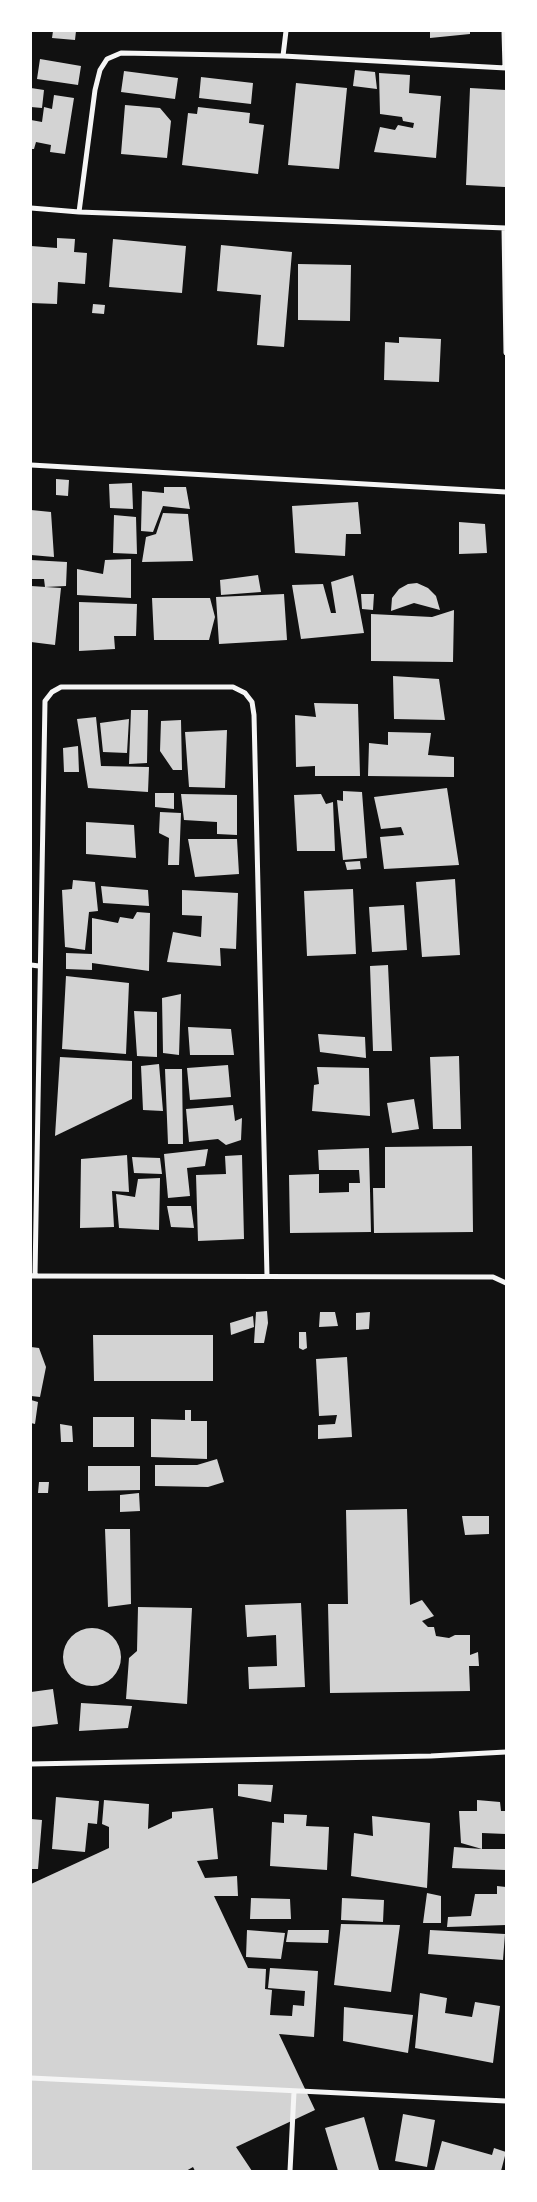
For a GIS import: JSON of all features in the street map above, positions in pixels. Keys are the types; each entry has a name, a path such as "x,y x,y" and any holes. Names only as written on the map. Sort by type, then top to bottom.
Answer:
{"street":[{"path":"283,56 286,31"},
{"path":"79,212 95,90 100,70 107,58 121,53 283,56 505,68 504,31"},
{"path":"31,208 79,212 505,228 506,353"},
{"path":"31,465 506,492"},
{"path":"267,1276 254,715 252,702 246,693 232,687 61,688 52,692 45,701 43,710 33,1276 493,1277 506,1283"},
{"path":"31,965 39,966"},
{"path":"31,1764 431,1756 506,1752"},
{"path":"31,2078 506,2101"},
{"path":"290,2171 294,2092"}],"building":[{"path":"53,31 76,31 75,40 52,38"},
{"path":"430,31 470,31 470,34 430,38"},
{"path":"40,59 81,66 78,85 37,79"},
{"path":"355,70 375,72 377,89 353,86"},
{"path":"124,71 178,78 175,99 121,92"},
{"path":"379,73 410,75 409,93 441,96 436,158 374,152 380,127 395,130 398,125 413,128 414,123 403,121 402,117 380,114"},
{"path":"201,77 253,83 251,104 199,98"},
{"path":"296,83 347,88 339,169 288,165"},
{"path":"31,88 44,90 42,108 31,107"},
{"path":"470,88 506,90 505,187 466,185"},
{"path":"54,95 74,98 65,154 50,152 51,145 36,142 34,149 31,149 31,120 42,122 44,107 52,109"},
{"path":"125,105 160,108 171,121 167,158 121,154"},
{"path":"198,107 250,113 249,123 264,125 258,174 182,165 188,113 197,114"},
{"path":"57,238 75,239 74,252 87,253 85,284 58,282 57,304 31,303 31,246 57,248"},
{"path":"113,239 186,246 182,293 109,287"},
{"path":"221,245 292,252 284,347 257,345 261,295 217,291"},
{"path":"298,264 351,265 350,321 298,320"},
{"path":"93,304 105,305 104,314 92,313"},
{"path":"399,337 441,339 439,382 384,380 385,342 399,343"},
{"path":"56,479 69,480 68,496 56,495"},
{"path":"132,483 133,509 110,508 109,484"},
{"path":"164,487 186,487 190,509 163,506 153,532 141,531 142,491 164,493"},
{"path":"358,502 361,534 346,534 345,556 295,553 292,506"},
{"path":"31,510 51,512 54,557 31,555"},
{"path":"163,513 188,514 193,561 142,562 146,537 156,534"},
{"path":"114,515 136,517 137,554 113,553"},
{"path":"459,522 485,524 487,553 459,554"},
{"path":"131,559 131,598 77,595 77,569 103,574 105,560"},
{"path":"31,560 67,562 66,586 45,587 44,579 31,579"},
{"path":"258,575 261,592 221,595 220,580"},
{"path":"353,575 364,633 301,639 292,585 323,584 331,613 336,613 331,582"},
{"path":"417,583 428,588 436,596 440,610 414,603 391,611 392,598 399,589 408,584"},
{"path":"31,586 61,588 55,645 31,642"},
{"path":"284,594 287,640 219,644 216,597"},
{"path":"361,594 374,594 373,610 362,609"},
{"path":"152,598 210,598 215,617 209,640 154,640"},
{"path":"79,602 137,604 136,636 114,636 115,649 79,651"},
{"path":"454,610 453,662 371,661 371,614 432,617"},
{"path":"393,676 439,679 445,720 394,719"},
{"path":"314,703 358,704 360,776 315,776 315,766 296,767 295,715 316,717"},
{"path":"131,710 148,710 147,763 129,764"},
{"path":"96,717 101,766 149,767 148,792 88,788 77,719"},
{"path":"129,719 127,753 103,752 100,723"},
{"path":"181,720 182,770 173,770 160,751 161,721"},
{"path":"227,730 225,788 189,787 185,732"},
{"path":"388,732 431,733 428,755 454,757 454,777 368,776 369,743 388,745"},
{"path":"78,746 79,772 64,772 63,748"},
{"path":"447,788 459,865 384,869 380,837 404,835 401,827 381,829 374,797"},
{"path":"343,791 362,792 367,858 343,860 337,800 343,801"},
{"path":"155,793 174,793 174,809 155,807"},
{"path":"181,794 237,795 237,835 217,834 217,822 184,820"},
{"path":"321,794 326,804 333,802 335,851 297,851 294,795"},
{"path":"160,812 181,813 179,865 168,865 169,838 159,833"},
{"path":"86,822 134,825 136,858 86,854"},
{"path":"188,839 237,839 239,874 195,877"},
{"path":"360,861 361,869 347,870 345,862"},
{"path":"455,879 460,955 422,957 416,882"},
{"path":"73,880 95,882 98,911 89,912 85,950 65,947 62,890 72,889"},
{"path":"101,886 148,890 149,906 103,903"},
{"path":"353,889 356,954 307,956 304,891"},
{"path":"182,890 238,893 236,949 220,948 221,966 167,962 173,932 201,937 202,916 182,915"},
{"path":"404,905 407,950 372,952 369,907"},
{"path":"137,912 150,913 149,971 92,963 92,970 66,969 66,953 92,954 92,918 118,923 120,917 133,919"},
{"path":"388,965 392,1051 373,1051 370,966"},
{"path":"66,976 129,983 126,1054 62,1049"},
{"path":"181,994 179,1055 163,1053 162,998"},
{"path":"134,1011 157,1012 157,1057 137,1056"},
{"path":"188,1027 231,1029 234,1055 190,1055"},
{"path":"318,1034 365,1037 366,1058 320,1052"},
{"path":"459,1056 461,1129 433,1129 430,1057"},
{"path":"60,1057 132,1061 132,1099 55,1136"},
{"path":"159,1064 163,1111 143,1110 141,1066"},
{"path":"228,1065 231,1097 190,1100 187,1068"},
{"path":"317,1067 369,1068 370,1116 312,1111 314,1085 319,1084"},
{"path":"165,1069 182,1069 183,1144 168,1144"},
{"path":"414,1099 419,1129 392,1133 387,1103"},
{"path":"233,1105 235,1121 242,1118 241,1140 226,1145 218,1139 189,1142 186,1109"},
{"path":"472,1146 473,1232 374,1233 373,1188 385,1188 385,1147"},
{"path":"369,1148 371,1232 290,1233 289,1175 319,1174 319,1193 349,1192 349,1183 360,1183 359,1170 319,1170 318,1150"},
{"path":"208,1149 205,1166 187,1168 190,1196 168,1198 164,1154"},
{"path":"127,1155 129,1192 112,1191 114,1227 80,1228 81,1159"},
{"path":"242,1155 244,1239 198,1241 196,1175 226,1174 225,1156"},
{"path":"132,1157 160,1158 162,1174 134,1173"},
{"path":"160,1178 159,1230 119,1228 116,1194 135,1197 138,1179"},
{"path":"167,1206 191,1206 194,1228 171,1227"},
{"path":"267,1311 268,1323 264,1343 254,1343 256,1312"},
{"path":"320,1312 335,1312 338,1326 319,1327"},
{"path":"370,1312 369,1329 356,1330 356,1313"},
{"path":"253,1316 254,1327 231,1335 230,1323"},
{"path":"299,1332 306,1332 307,1348 303,1350 299,1348"},
{"path":"93,1335 213,1335 213,1381 94,1381"},
{"path":"31,1347 39,1348 46,1367 40,1397 31,1396"},
{"path":"347,1357 352,1437 318,1439 318,1425 335,1424 337,1415 319,1416 316,1359"},
{"path":"31,1400 38,1402 35,1424 31,1423"},
{"path":"185,1410 191,1410 191,1421 207,1421 207,1459 151,1457 151,1419 185,1420"},
{"path":"93,1417 134,1417 134,1447 93,1447"},
{"path":"60,1424 72,1426 73,1442 61,1442"},
{"path":"217,1459 224,1482 208,1487 155,1486 155,1465 197,1465"},
{"path":"88,1466 140,1466 140,1490 88,1491"},
{"path":"39,1482 49,1482 48,1493 38,1493"},
{"path":"139,1493 140,1511 120,1512 120,1495"},
{"path":"407,1509 410,1605 422,1600 434,1616 422,1621 428,1627 434,1627 436,1636 449,1638 455,1635 470,1635 470,1655 478,1652 479,1666 469,1666 470,1691 330,1693 328,1604 348,1604 346,1510"},
{"path":"462,1516 489,1516 489,1534 465,1535"},
{"path":"105,1529 130,1529 131,1604 108,1607"},
{"path":"301,1603 305,1687 249,1689 248,1667 277,1666 276,1635 247,1637 245,1605"},
{"path":"138,1607 192,1608 187,1704 126,1699 129,1658 137,1651"},
{"path":"92,1628 108,1633 116,1641 121,1657 116,1673 108,1681 92,1686 76,1681 68,1673 63,1657 68,1641 76,1633"},
{"path":"53,1689 58,1724 31,1727 31,1692"},
{"path":"81,1703 132,1706 128,1728 79,1731"},
{"path":"238,1784 273,1785 271,1802 238,1796"},
{"path":"56,1797 99,1801 97,1824 88,1823 85,1852 52,1849"},
{"path":"104,1800 149,1804 148,1829 172,1818 172,1812 213,1808 218,1859 197,1861 205,1878 237,1876 238,1896 214,1896 248,1968 266,1969 265,1989 272,1990 270,2015 292,2016 293,2005 304,2006 305,1991 268,1988 270,1968 318,1971 314,2037 279,2034 315,2110 236,2147 252,2171 195,2171 193,2167 186,2171 31,2171 31,1884 109,1848 109,1827 102,1824"},
{"path":"477,1800 500,1802 501,1811 506,1811 506,1834 482,1833 482,1849 461,1843 459,1811 477,1811"},
{"path":"284,1814 307,1815 306,1826 329,1827 327,1870 270,1866 272,1822 284,1823"},
{"path":"372,1816 430,1823 427,1888 351,1876 354,1833 373,1836"},
{"path":"31,1819 42,1820 38,1869 31,1869"},
{"path":"454,1847 506,1849 506,1870 452,1868"},
{"path":"497,1886 506,1887 506,1925 447,1927 448,1917 471,1916 475,1894 497,1894"},
{"path":"427,1893 441,1896 441,1923 423,1923"},
{"path":"251,1898 290,1899 291,1919 250,1919"},
{"path":"342,1898 384,1900 383,1922 341,1920"},
{"path":"341,1924 400,1925 391,1992 334,1985"},
{"path":"247,1930 285,1933 281,1959 246,1957"},
{"path":"288,1930 329,1930 328,1943 286,1942"},
{"path":"430,1930 505,1934 503,1960 428,1954"},
{"path":"420,1993 447,1998 445,2013 472,2017 475,2002 500,2006 493,2063 415,2048"},
{"path":"344,2007 413,2015 408,2053 343,2041"},
{"path":"403,2114 435,2120 427,2167 395,2161"},
{"path":"364,2117 379,2170 338,2171 325,2128"},
{"path":"442,2141 492,2155 494,2148 506,2152 501,2171 434,2171"}]}
